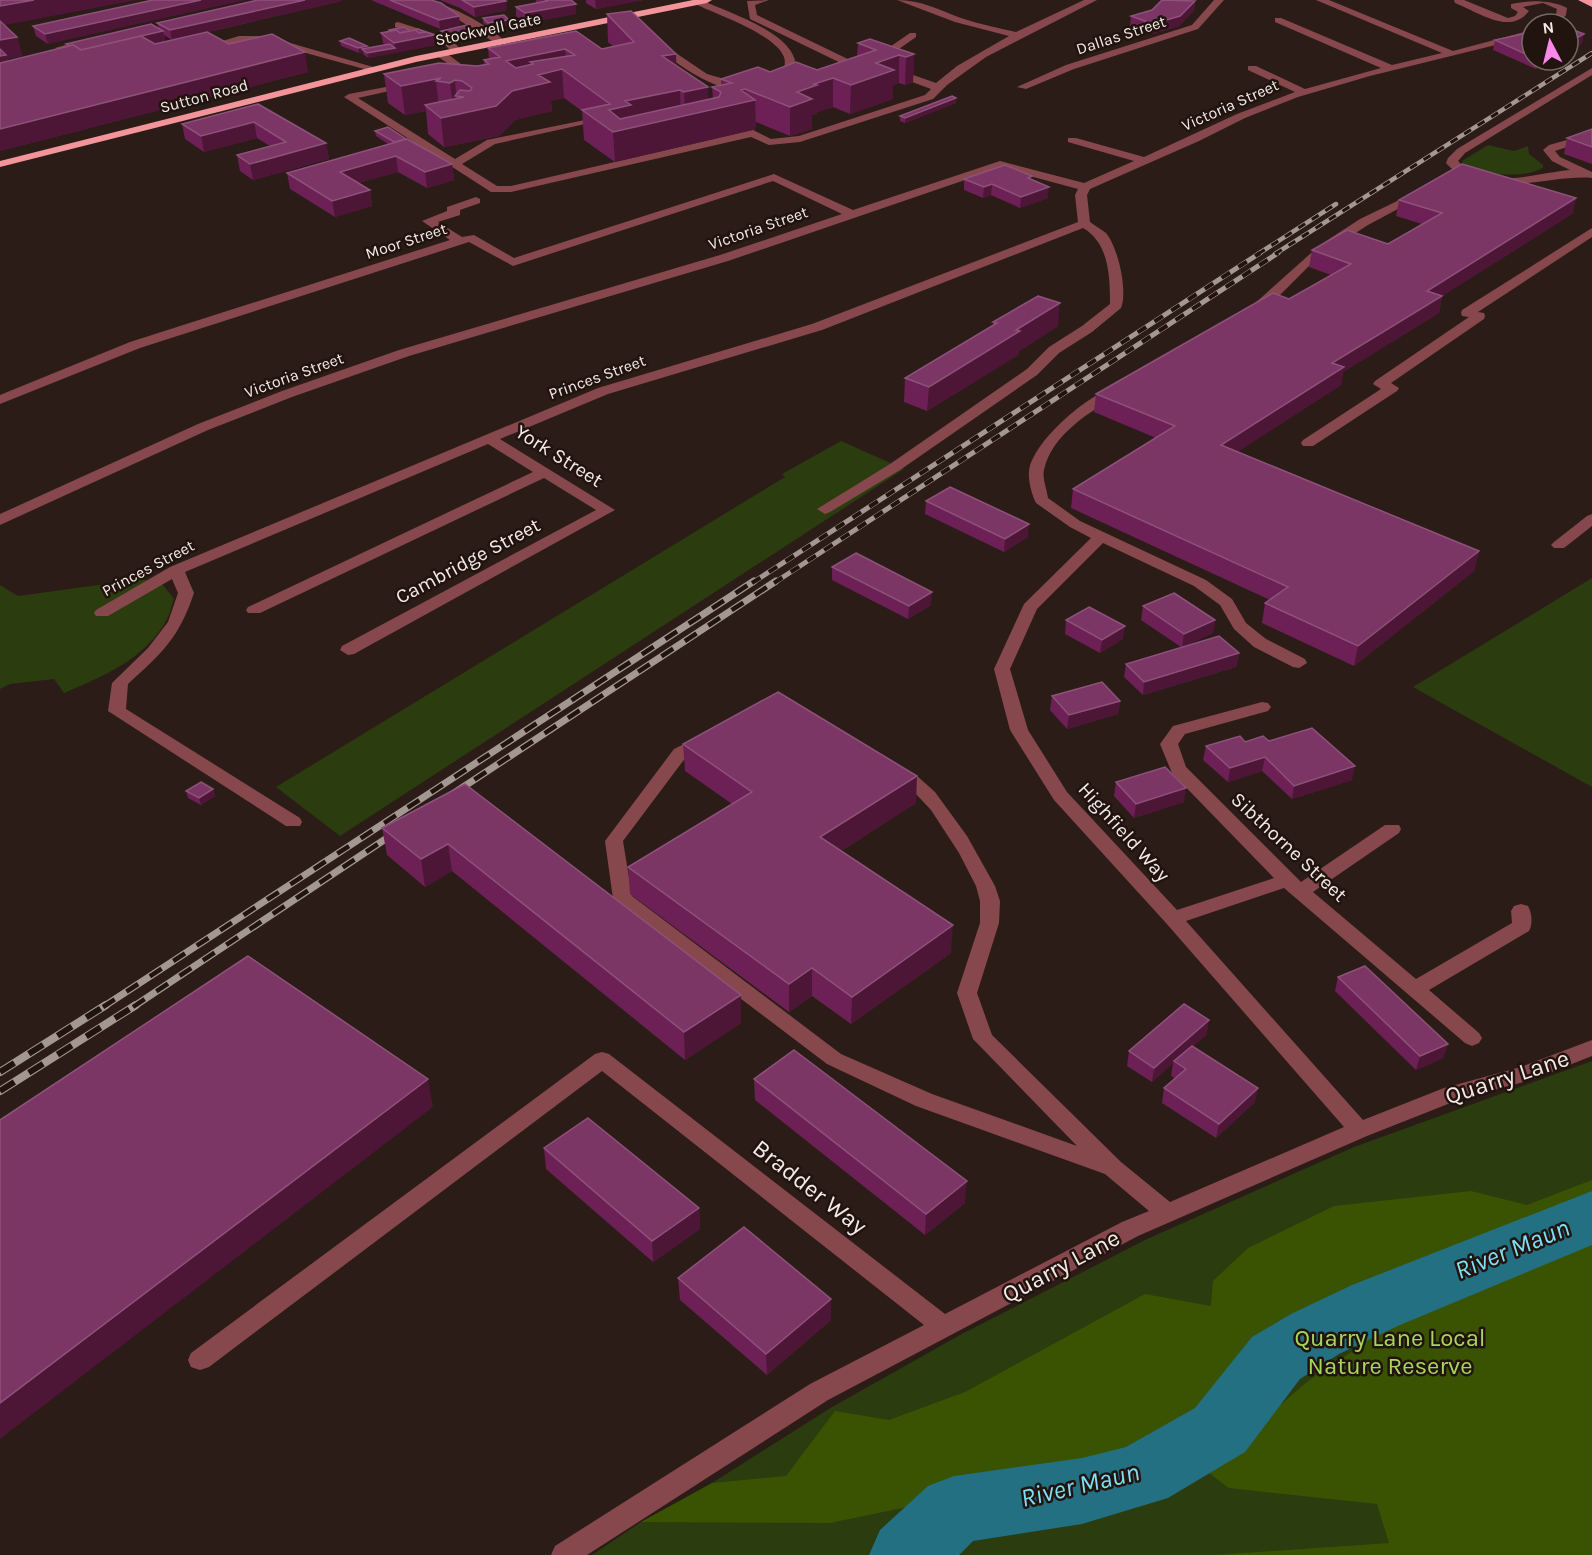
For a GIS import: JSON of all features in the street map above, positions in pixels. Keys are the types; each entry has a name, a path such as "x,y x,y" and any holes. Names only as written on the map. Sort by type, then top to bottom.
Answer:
{"highway":[{"path":"1583,0 1592,4"},
{"name":"Stockwell Gate","path":"416,59 703,1"},
{"name":"Sutton Road","path":"0,164 416,59"}],"street":[{"path":"424,0 446,8 501,42"},
{"path":"764,0 750,3 753,17 855,66 870,63 914,35"},
{"path":"902,0 931,8 958,20 1019,36"},
{"path":"418,81 349,97 495,190 511,189 753,133 770,142 800,139 929,97 937,87 1004,43 1092,0"},
{"name":"Dallas Street","path":"1022,87 1070,67 1195,27 1219,0"},
{"path":"1458,1 1507,21 1518,18 1524,11 1514,6 1544,0 1562,8 1561,12"},
{"path":"703,1 777,42 788,54 791,64 786,77 769,85"},
{"path":"1329,1 1452,54"},
{"path":"1278,20 1391,68"},
{"path":"398,25 447,41 457,51"},
{"name":"Victoria Street","path":"0,520 203,427 287,394 404,353 724,258 1000,164 1085,187 1241,116 1304,92 1520,36"},
{"path":"60,48 105,38"},
{"path":"218,44 257,38 273,40 375,69"},
{"path":"670,52 686,66 707,79 725,85 757,86"},
{"path":"441,54 465,71 441,76"},
{"path":"870,63 937,87"},
{"path":"1252,68 1304,92"},
{"path":"1590,175 1487,180 1462,172 1452,164 1452,160 1461,151 1592,71"},
{"path":"454,164 491,142 581,122"},
{"path":"1590,175 1556,159 1549,150 1592,136"},
{"path":"1072,140 1145,161"},
{"name":"Moor Street","path":"0,400 135,345 470,238 513,262 774,177 852,214"},
{"path":"1244,316 1272,299 1312,257 1351,230 1432,186"},
{"path":"825,509 896,467 905,458 1032,372 1054,351 1116,305 1116,289 1104,239 1084,224 1081,195 1085,187"},
{"path":"460,241 428,221 456,212 451,208 476,201"},
{"name":"Princes Street","path":"102,613 176,570 603,391 817,327 1084,224"},
{"path":"1308,443 1392,388 1380,384 1479,316 1467,313 1592,232"},
{"path":"1130,382 1083,410 1051,440 1036,471 1041,500 1075,524 1200,583 1226,602 1240,626 1260,643 1299,663"},
{"name":"York Street","path":"490,439 607,510"},
{"path":"254,610 544,472"},
{"name":"Cambridge Street","path":"348,650 607,510"},
{"path":"1559,545 1592,519"},
{"name":"Highfield Way","path":"1100,536 1094,546 1030,607 1002,669 1019,730 1060,796 1173,918 1359,1130"},
{"path":"176,570 186,593 176,622 154,652 120,683 117,711 293,822"},
{"name":"Sibthorne Street","path":"1262,707 1179,729 1169,744 1178,769 1293,886 1472,1038"},
{"path":"720,730 680,753 614,841 623,899 834,1059 924,1100 1113,1168"},
{"path":"877,758 916,784 929,796 977,867 991,896 992,913 979,962 967,993 983,1038 1113,1168 1168,1213"},
{"path":"1173,918 1326,876 1392,829"},
{"path":"1414,989 1522,926 1521,911"},
{"name":"Quarry Lane","path":"564,1555 819,1392 1130,1229 1359,1130 1452,1094 1526,1073 1592,1048"},
{"name":"Bradder Way","path":"200,1360 602,1060 945,1327"}],"green space":[{"path":"1488,145 1514,151 1528,146 1529,154 1543,165 1543,168 1514,175 1464,167 1462,161"},
{"path":"841,441 904,469 340,836 276,787 785,477 782,474"},
{"path":"1592,578 1592,787 1413,687"},
{"path":"142,579 163,585 174,599 167,619 157,634 135,656 107,673 64,693 54,679 10,684 0,689 0,585 18,596"},
{"name":"Quarry Lane Local Nature Reserve","path":"1592,1061 1592,1555 592,1555 641,1522 712,1483 832,1407 960,1335 1147,1239 1354,1147"},
{"name":"Quarry Lane Local Nature Reserve","path":"1592,1180 1592,1555 1215,1555 1389,1543 1377,1504 1229,1488 1198,1465 1262,1421 1308,1381 1359,1347 1339,1305 1300,1313 1259,1348 1227,1385 1161,1450 1103,1472 1014,1492 917,1505 830,1523 641,1522 712,1483 786,1476 835,1411 889,1420 965,1392 1145,1294 1211,1306 1213,1281 1248,1248 1334,1206 1471,1191 1527,1205"}],"building":[{"path":"0,0 34,0 0,6"},
{"path":"153,0 201,0 45,34 33,26"},
{"path":"258,0 305,0 170,30 157,23"},
{"path":"390,0 431,0 441,3 459,16 439,20"},
{"path":"462,0 504,0 506,1 474,7"},
{"path":"545,0 571,0 576,4 525,13 516,7 547,1"},
{"path":"1162,0 1195,1 1180,16 1153,24 1131,16 1152,10"},
{"path":"631,11 676,54 662,56 708,87 625,101 631,105 609,110 620,119 719,97 721,92 712,87 732,83 721,79 758,67 770,72 796,62 817,70 876,50 858,43 870,39 914,54 906,57 899,55 876,63 894,70 851,85 833,78 814,84 817,85 797,92 812,99 790,107 745,89 741,90 755,100 613,132 582,110 610,104 562,69 538,75 550,82 512,91 496,106 441,118 425,105 464,97 455,96 460,90 470,91 472,88 462,81 455,80 450,83 436,81 441,78 401,86 384,74 439,63 477,66 489,64 484,60 500,57 488,48 576,31 602,49 634,42 607,14","holes":["565,49 575,55 530,62 533,64 516,68 506,61"]},
{"path":"504,15 509,20 488,23 483,18"},
{"path":"0,21 17,37 0,40"},
{"path":"151,24 163,31 81,50 66,44"},
{"path":"467,25 475,31 449,36 441,31"},
{"path":"404,27 410,31 400,33 396,30 389,30"},
{"path":"396,30 400,33 415,30 419,33 426,32 434,35 394,43 381,33"},
{"path":"207,32 229,44 272,34 305,52 0,129 0,63 73,45 81,50 141,36 155,44"},
{"path":"1520,35 1520,51 1495,40"},
{"path":"349,38 367,46 358,48 340,41"},
{"path":"390,44 395,48 367,53 362,49"},
{"path":"952,96 956,98 905,118 900,116"},
{"path":"258,104 326,143 250,164 237,155 286,142 254,122 201,136 182,124"},
{"path":"388,127 406,139 394,142 375,131"},
{"path":"1592,129 1592,147 1567,138"},
{"path":"407,139 452,164 425,172 396,156 340,172 370,190 332,201 287,173"},
{"path":"1462,164 1576,198 1427,291 1442,296 1332,363 1344,367 1221,445 1479,551 1358,646 1265,603 1288,587 1073,489 1175,426 1096,394 1273,293 1289,299 1351,264 1312,250 1347,230 1388,244 1442,213 1399,200"},
{"path":"1005,165 1032,176 1028,178 1049,187 1021,197 992,184 984,187 964,179"},
{"path":"1038,296 1060,303 1016,330 1020,331 929,387 905,378 997,323 993,322"},
{"path":"950,487 1029,524 1005,539 926,501"},
{"path":"856,553 932,592 909,606 832,567"},
{"path":"1174,593 1215,620 1184,634 1143,606"},
{"path":"1089,607 1125,626 1102,640 1066,620"},
{"path":"1219,636 1239,653 1144,682 1126,664"},
{"path":"1102,682 1120,701 1069,715 1052,696"},
{"path":"778,692 917,776 820,837 953,925 852,997 812,968 789,984 628,867 752,792 683,744"},
{"path":"1312,728 1355,766 1294,786 1265,757 1230,768 1206,746 1240,736 1245,742 1263,736 1269,741"},
{"path":"1165,767 1186,788 1136,804 1116,782"},
{"path":"201,782 213,789 199,798 186,791"},
{"path":"465,784 741,995 684,1032 448,844 421,859 382,828"},
{"path":"248,956 428,1079 0,1403 0,1120"},
{"path":"1365,966 1448,1044 1420,1056 1338,977"},
{"path":"1184,1004 1209,1020 1154,1068 1129,1051"},
{"path":"1192,1046 1258,1088 1219,1124 1164,1088 1186,1069 1174,1061"},
{"path":"794,1050 967,1181 926,1214 754,1079"},
{"path":"588,1118 699,1208 652,1241 544,1148"},
{"path":"744,1227 831,1299 766,1354 678,1278"}],"waterway":[{"name":"River Maun","path":"907,1555 954,1510 1082,1491 1142,1475 1220,1430 1276,1358 1315,1334 1376,1305 1592,1217"}],"railway":[{"path":"1275,254 1592,53"},
{"path":"1258,254 1336,204"},
{"path":"752,583 1260,253"},
{"path":"774,583 1278,253"},
{"path":"103,1007 754,581"},
{"path":"451,795 776,581"},
{"path":"133,1007 399,830"},
{"path":"0,1072 106,1005"},
{"path":"0,1091 136,1005"}]}
